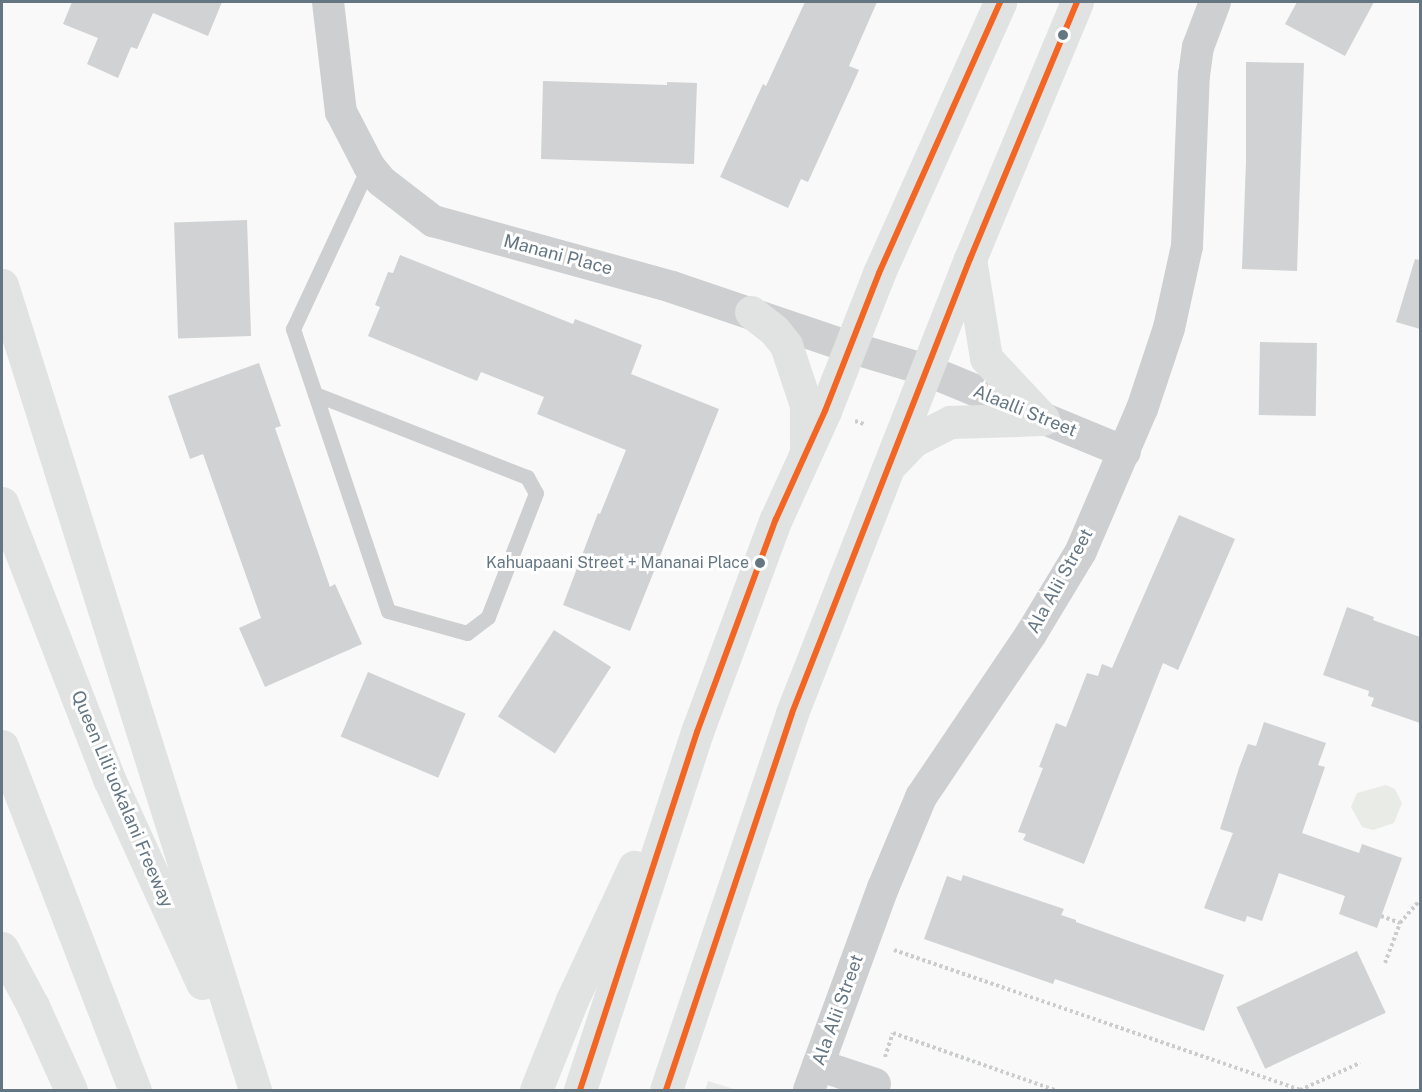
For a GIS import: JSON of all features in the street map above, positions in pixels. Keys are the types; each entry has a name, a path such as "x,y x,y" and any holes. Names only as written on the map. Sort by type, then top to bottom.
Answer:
{"main road":[{"path":"580,1090 697,732 776,519 825,411 849,347 1000,2"},
{"path":"666,1090 792,713 893,462 970,259 1077,2"},
{"path":"970,259 986,358 1042,419"},
{"path":"2,285 253,1090"},
{"path":"751,312 774,330 786,345 798,375 806,405 805,453"},
{"path":"893,462 913,441 950,422 1042,419"},
{"name":"Queen Liliʻuokalani Freeway","path":"2,503 110,781 253,1090"},
{"path":"536,1090 572,1000 697,732"},
{"path":"5,754 135,1090"},
{"path":"2,948 33,1006 71,1090"}],"street":[{"name":"Manani Place","path":"328,2 341,112 369,166 381,181 433,221 672,287 849,347 926,370"},
{"name":"Ala Alii Street","path":"814,1078 883,888 921,797 1031,634 1081,551 1110,479 1125,452 1162,348 1180,284 1187,246 1194,75 1198,46 1215,2"},
{"name":"Alaalli Street","path":"926,370 1125,452"},
{"path":"814,1078 879,1074"}],"lane":[{"path":"315,394 527,477 536,493 488,617 466,633 388,611 293,329 369,166"}],"path":[{"path":"854,421 864,424"},
{"path":"1385,963 1400,923 1420,900"},
{"path":"1381,916 1400,923"},
{"path":"894,950 1300,1090 1360,1063"},
{"path":"879,1074 893,1033 1055,1090"}],"shaded area":[{"path":"1386,785 1395,789 1402,803 1394,823 1373,830 1362,827 1351,807 1357,793"},
{"path":"708,1081 737,1090 705,1090"}],"building":[{"path":"72,2 222,2 208,36 153,13 137,49 131,47 118,78 87,64 98,38 63,24"},
{"path":"805,2 877,2 849,66 859,70 808,182 801,179 788,208 720,177 763,84 766,86"},
{"path":"1297,2 1374,2 1345,56 1285,24"},
{"path":"1246,62 1304,63 1297,271 1242,269 1246,161"},
{"path":"543,81 667,85 667,82 697,83 694,164 541,159"},
{"path":"247,220 251,336 178,338 174,223"},
{"path":"400,255 573,324 575,319 642,345 631,374 719,409 630,631 563,605 598,513 600,514 626,450 537,414 544,397 481,372 477,381 368,336 380,307 375,305 388,272 393,273"},
{"path":"1415,259 1420,260 1420,329 1396,322"},
{"path":"1260,342 1317,343 1316,416 1259,415"},
{"path":"259,363 281,426 275,428 330,587 335,584 362,644 265,687 239,628 261,618 203,454 190,459 168,396"},
{"path":"1179,515 1235,539 1178,670 1163,663 1084,864 1023,840 1026,834 1018,832 1043,768 1039,767 1056,723 1066,727 1087,673 1098,676 1102,664 1112,668"},
{"path":"1347,607 1374,617 1373,620 1420,637 1420,723 1371,706 1374,698 1368,696 1369,691 1323,675"},
{"path":"554,630 611,667 555,753 498,716"},
{"path":"368,672 466,713 438,778 341,736"},
{"path":"1264,722 1326,743 1318,765 1325,767 1302,833 1359,853 1362,844 1402,858 1377,928 1339,914 1345,896 1279,873 1262,921 1247,916 1245,922 1204,908 1233,833 1220,829 1239,768 1248,744 1256,746"},
{"path":"963,875 1064,909 1061,915 1076,920 1076,922 1224,975 1204,1031 1055,979 1053,984 924,939 947,876 961,881"},
{"path":"1357,951 1386,1013 1265,1069 1236,1007"}],"transit line":[{"path":"580,1090 697,732 776,519 825,411 879,273 1000,2"},
{"path":"666,1090 792,713 970,259 1077,2"}],"place":[{"name":"Kahuapaani Street + Mananai Place","path":"760,563"}]}
